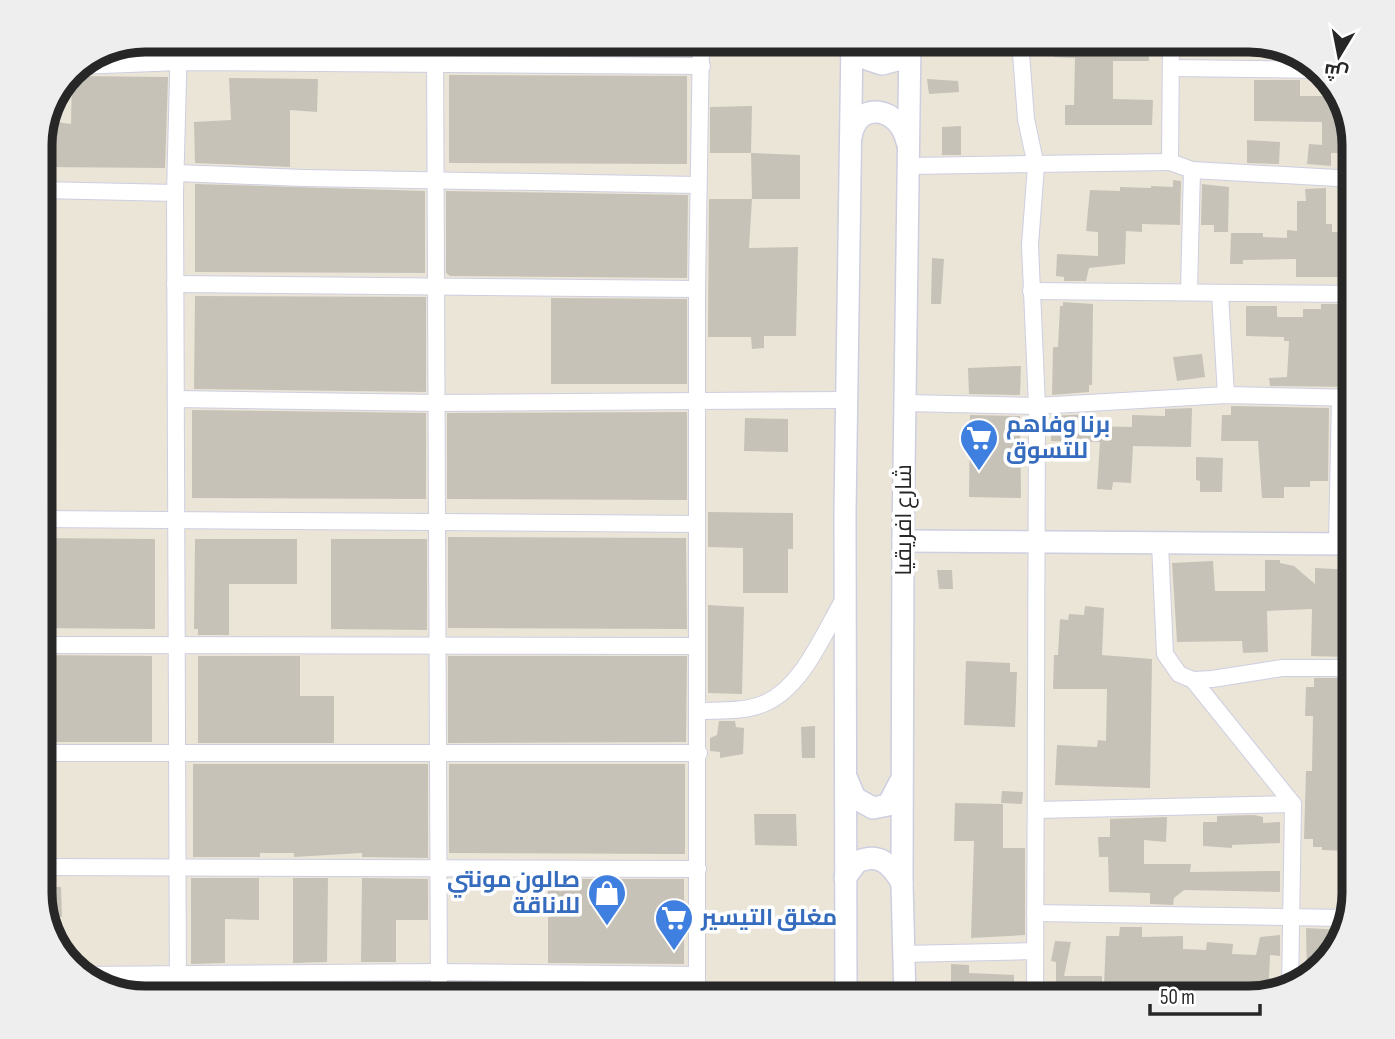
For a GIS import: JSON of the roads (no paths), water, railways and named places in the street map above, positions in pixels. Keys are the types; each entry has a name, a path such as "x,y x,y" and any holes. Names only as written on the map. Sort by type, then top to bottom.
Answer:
{"street":[{"path":"178,986 175,193 179,52"},
{"path":"435,52 439,986"},
{"path":"697,986 699,753 696,289 701,52"},
{"path":"846,986 846,400 854,52"},
{"path":"863,52 867,58 882,64 897,60 902,52"},
{"name":"شارع افريقيا","path":"904,986 903,541 909,52"},
{"path":"1021,52 1026,119 1036,166 1031,291 1037,406 1035,986"},
{"path":"1170,163 1171,52"},
{"path":"107,61 702,66"},
{"path":"1171,68 1303,70"},
{"path":"851,140 856,123 862,117 878,112 887,113 901,123 909,157 1036,166 1170,163 1192,170 1342,178"},
{"path":"1189,291 1192,170"},
{"path":"176,173 698,185"},
{"path":"53,190 175,193"},
{"path":"175,284 696,289"},
{"path":"1031,291 1342,294"},
{"path":"1220,294 1226,395"},
{"path":"905,403 1037,406 1226,395 1342,398"},
{"path":"176,399 437,403 846,400"},
{"path":"53,519 697,524"},
{"path":"903,541 1342,544"},
{"path":"1160,544 1165,654 1179,674 1193,680 1293,804 1290,977"},
{"path":"698,711 750,708 776,697 800,671 845,597"},
{"path":"53,645 697,646"},
{"path":"1193,680 1282,668 1342,668"},
{"path":"53,753 699,753"},
{"path":"846,777 861,804 880,808 894,799 902,776"},
{"path":"1036,810 1293,804"},
{"path":"845,878 857,862 873,858 889,864 902,883"},
{"path":"53,867 698,869"},
{"path":"1035,913 1339,918"},
{"path":"903,954 1035,951"},
{"path":"101,975 440,972 697,975"}],"place":[{"name":"برنا وفاهم للتسوق","path":"979,472"},
{"name":"صالون مونتي للاناقة","path":"607,927"},
{"name":"مغلق التيسير","path":"674,952"}]}
